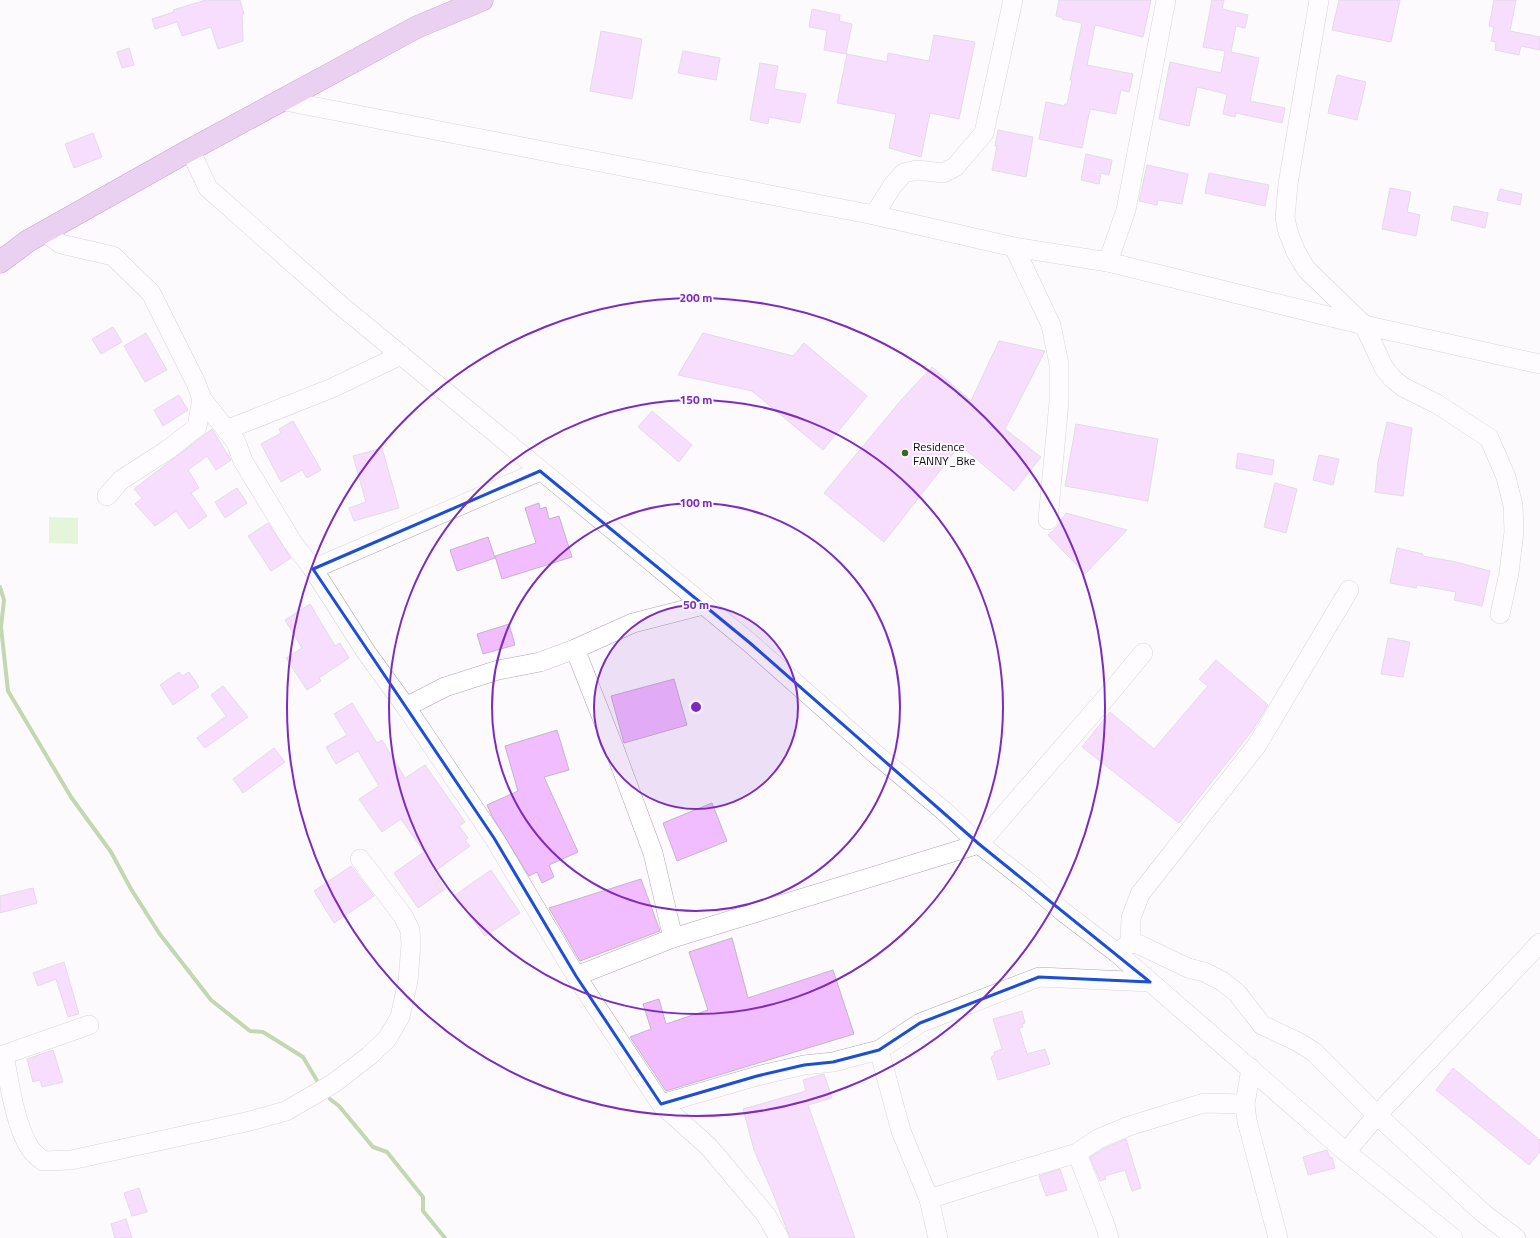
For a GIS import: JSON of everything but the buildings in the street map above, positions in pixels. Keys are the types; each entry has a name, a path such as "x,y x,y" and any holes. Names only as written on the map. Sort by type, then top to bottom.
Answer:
{"main road":[{"path":"0,262 28,241 280,100 417,27 482,0"}],"street":[{"path":"874,215 893,185 904,174 917,170 943,173 955,167 984,133 1013,0"},
{"path":"1108,262 1126,210 1166,0"},
{"path":"1319,0 1288,184 1285,218 1288,232 1296,252 1306,269 1364,325 1384,368 1392,378 1403,387 1437,404 1489,438 1506,477 1513,505 1514,531 1509,573 1500,614"},
{"path":"280,100 874,215 1014,247 1108,262 1364,325 1540,364"},
{"path":"190,150 208,188 339,304 750,643 879,757 944,811 979,844 1028,882 1062,911 1124,948 1150,982 1251,1068 1435,1230 1453,1238"},
{"path":"44,232 61,244 113,256 151,293 196,383 202,399 236,442 243,461 293,543 313,569 366,652 406,707 494,838 576,976 661,1104 709,1147 766,1215 778,1233 779,1238"},
{"path":"1014,247 1051,325 1059,364 1060,402 1048,520"},
{"path":"226,430 332,388 401,355"},
{"path":"107,496 121,480 169,449 197,427 202,399"},
{"path":"313,569 540,471"},
{"path":"1124,948 1131,918 1140,894 1256,745 1349,590"},
{"path":"406,707 445,687 498,670 540,662 575,649 633,623 703,605"},
{"path":"575,649 653,853 674,938"},
{"path":"576,976 674,938 979,844 1143,653"},
{"path":"89,1025 2,1055 23,1136 30,1148 43,1161 71,1160 246,1122 286,1111 334,1083 388,1039 400,1017 408,981 411,945 410,930 403,916 360,859"},
{"path":"1346,1152 1377,1116 1540,943"},
{"path":"1124,948 1138,944 1188,968 1204,972 1222,981 1237,993 1262,1025 1298,1042 1314,1052 1377,1116 1483,1213 1516,1238"},
{"path":"661,1104 757,1076 804,1065 833,1062 879,1050 920,1023 1039,977 1150,982"},
{"path":"879,1050 901,1131 929,1199 938,1238"},
{"path":"1251,1068 1245,1104 1247,1121 1278,1238"},
{"path":"929,1199 1004,1174 1077,1153 1098,1139 1129,1126 1204,1103 1245,1104"},
{"path":"1077,1153 1109,1238"}],"highlighted area":[{"path":"540,471 750,643 979,844 1150,982 1039,977 920,1023 879,1050 833,1062 804,1065 757,1076 661,1104 576,976 494,838 313,569"}],"green space":[{"path":"49,517 78,518 78,544 49,543"}],"waterway":[{"path":"0,587 4,600 1,627 8,691 71,797 111,852 131,889 159,933 211,1000 250,1031 263,1032 303,1057 319,1084"},
{"path":"330,1099 339,1106 373,1147 387,1152 423,1197 423,1211 445,1238"}],"place":[{"name":"Residence FANNY_Bke","path":"905,453"}]}
